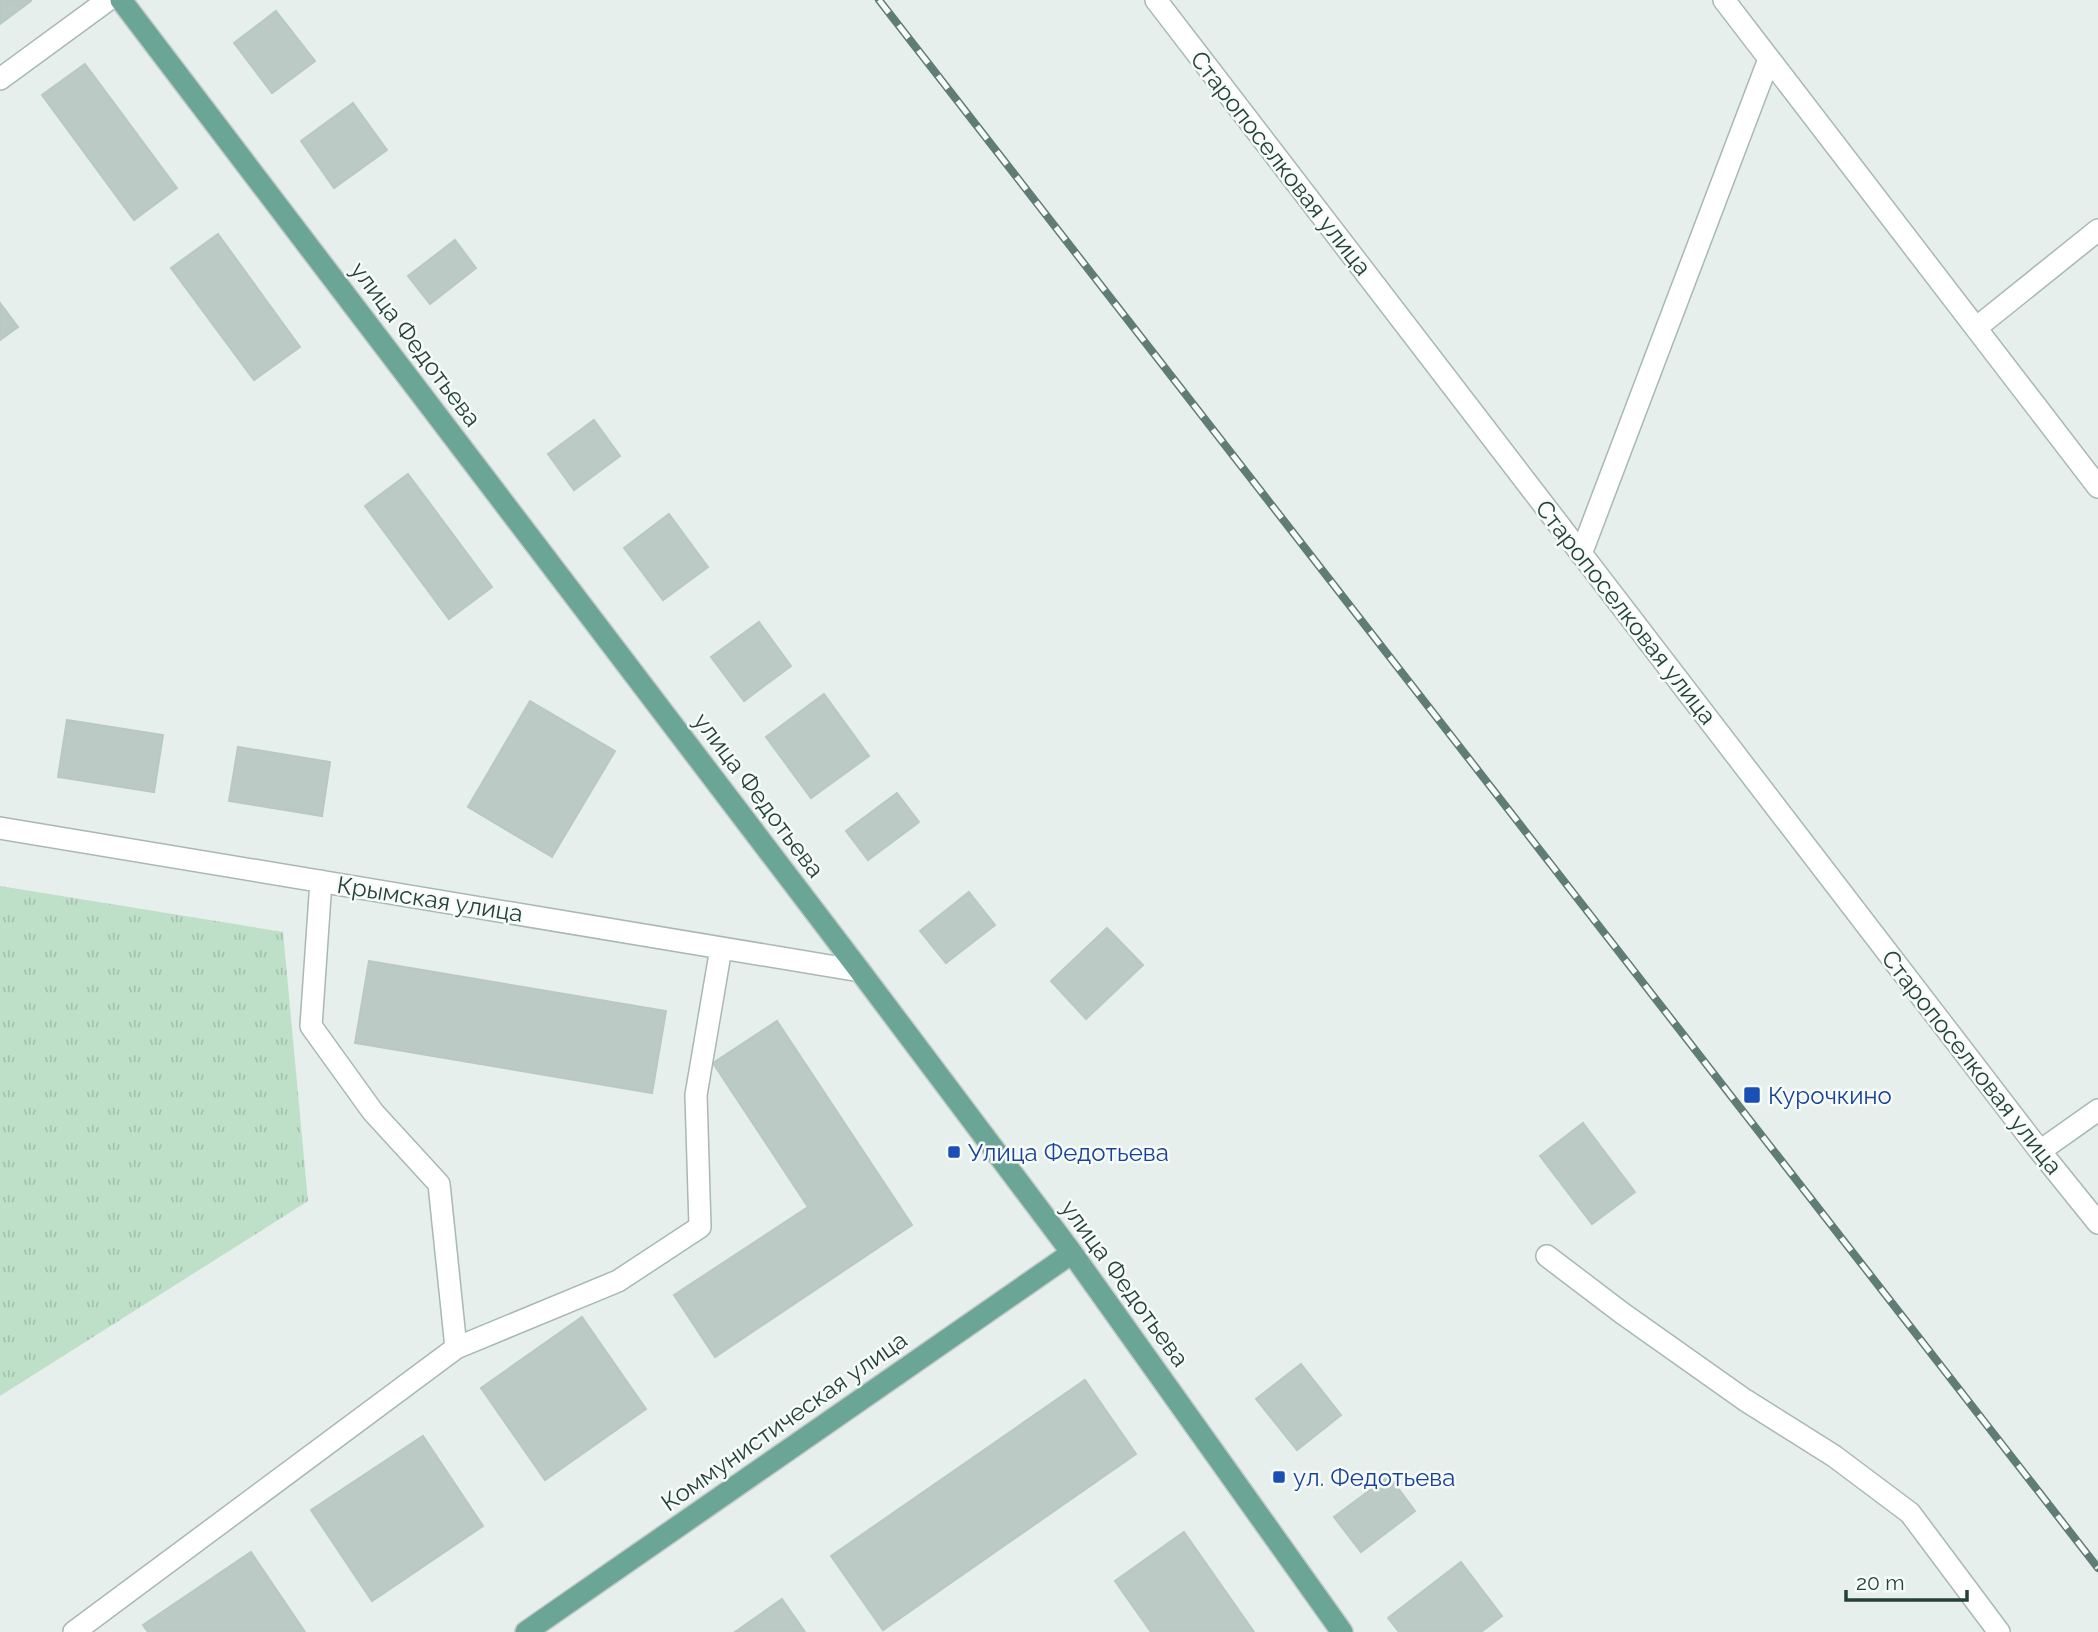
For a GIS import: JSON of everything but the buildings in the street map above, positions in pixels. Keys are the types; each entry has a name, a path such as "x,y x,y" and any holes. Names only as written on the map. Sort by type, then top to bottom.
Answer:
{"main road":[{"name":"улица Федотьева","path":"121,0 1072,1253 1342,1632"},
{"name":"Коммунистическая улица","path":"526,1632 1072,1253"}],"street":[{"path":"0,79 108,0"},
{"name":"Старопоселковая улица","path":"1156,0 2098,1223"},
{"path":"1724,0 2098,487"},
{"path":"1581,554 1769,59"},
{"path":"1976,328 2098,230"},
{"name":"Крымская улица","path":"0,828 860,971"},
{"path":"321,881 311,1026 373,1112 439,1184 456,1348"},
{"path":"74,1632 456,1348 618,1281 700,1227 696,1095 721,948"},
{"path":"2040,1151 2098,1110"},
{"path":"1547,1256 1745,1400 1834,1455 1910,1513 1999,1632"}],"green space":[{"path":"0,886 283,932 308,1201 0,1396"}],"railway":[{"path":"879,0 2098,1568"}],"place":[{"name":"Курочкино","path":"1752,1095"},
{"name":"Улица Федотьева","path":"954,1152"},
{"name":"ул. Федотьева","path":"1279,1477"}]}
